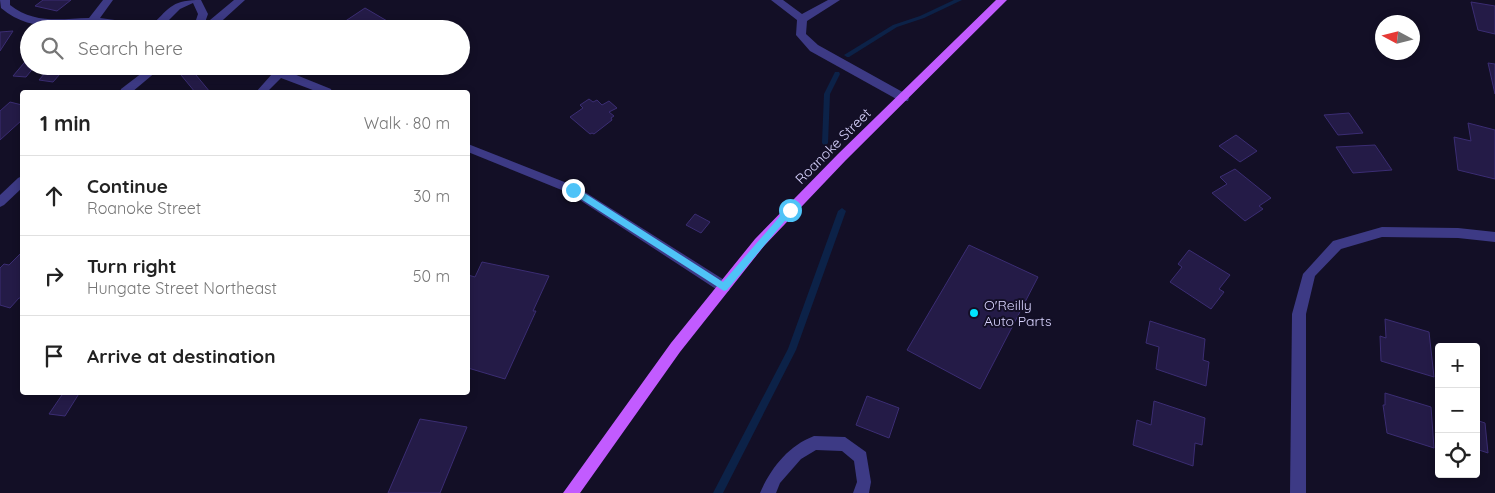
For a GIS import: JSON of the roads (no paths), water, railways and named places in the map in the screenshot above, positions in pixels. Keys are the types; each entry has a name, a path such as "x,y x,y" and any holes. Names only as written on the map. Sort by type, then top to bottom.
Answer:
{"main road":[{"name":"Roanoke Street","path":"571,493 651,380 724,287 790,210 1002,0"}],"street":[{"path":"6,0 5,6 15,16 26,20"},
{"path":"92,20 108,0"},
{"path":"162,20 176,7 192,0"},
{"path":"196,0 203,14 201,20"},
{"path":"217,20 240,0"},
{"path":"776,0 802,20"},
{"path":"802,20 835,0"},
{"path":"802,20 802,35 814,48 904,98"},
{"path":"128,90 147,75"},
{"path":"263,90 278,75"},
{"path":"282,75 322,90"},
{"path":"470,149 573,190 724,287"},
{"path":"0,202 20,183"},
{"path":"1298,493 1299,314 1309,274 1337,245 1382,232 1458,233 1495,237"},
{"path":"768,493 775,478 796,454 814,443 845,444 861,457 864,482 861,493"}],"waterway":[{"path":"847,55 895,26 922,17 959,0"},
{"path":"825,143 827,94 837,74"},
{"path":"718,493 792,350 842,211"}],"place":[{"name":"O'Reilly Auto Parts","path":"974,313"}]}
